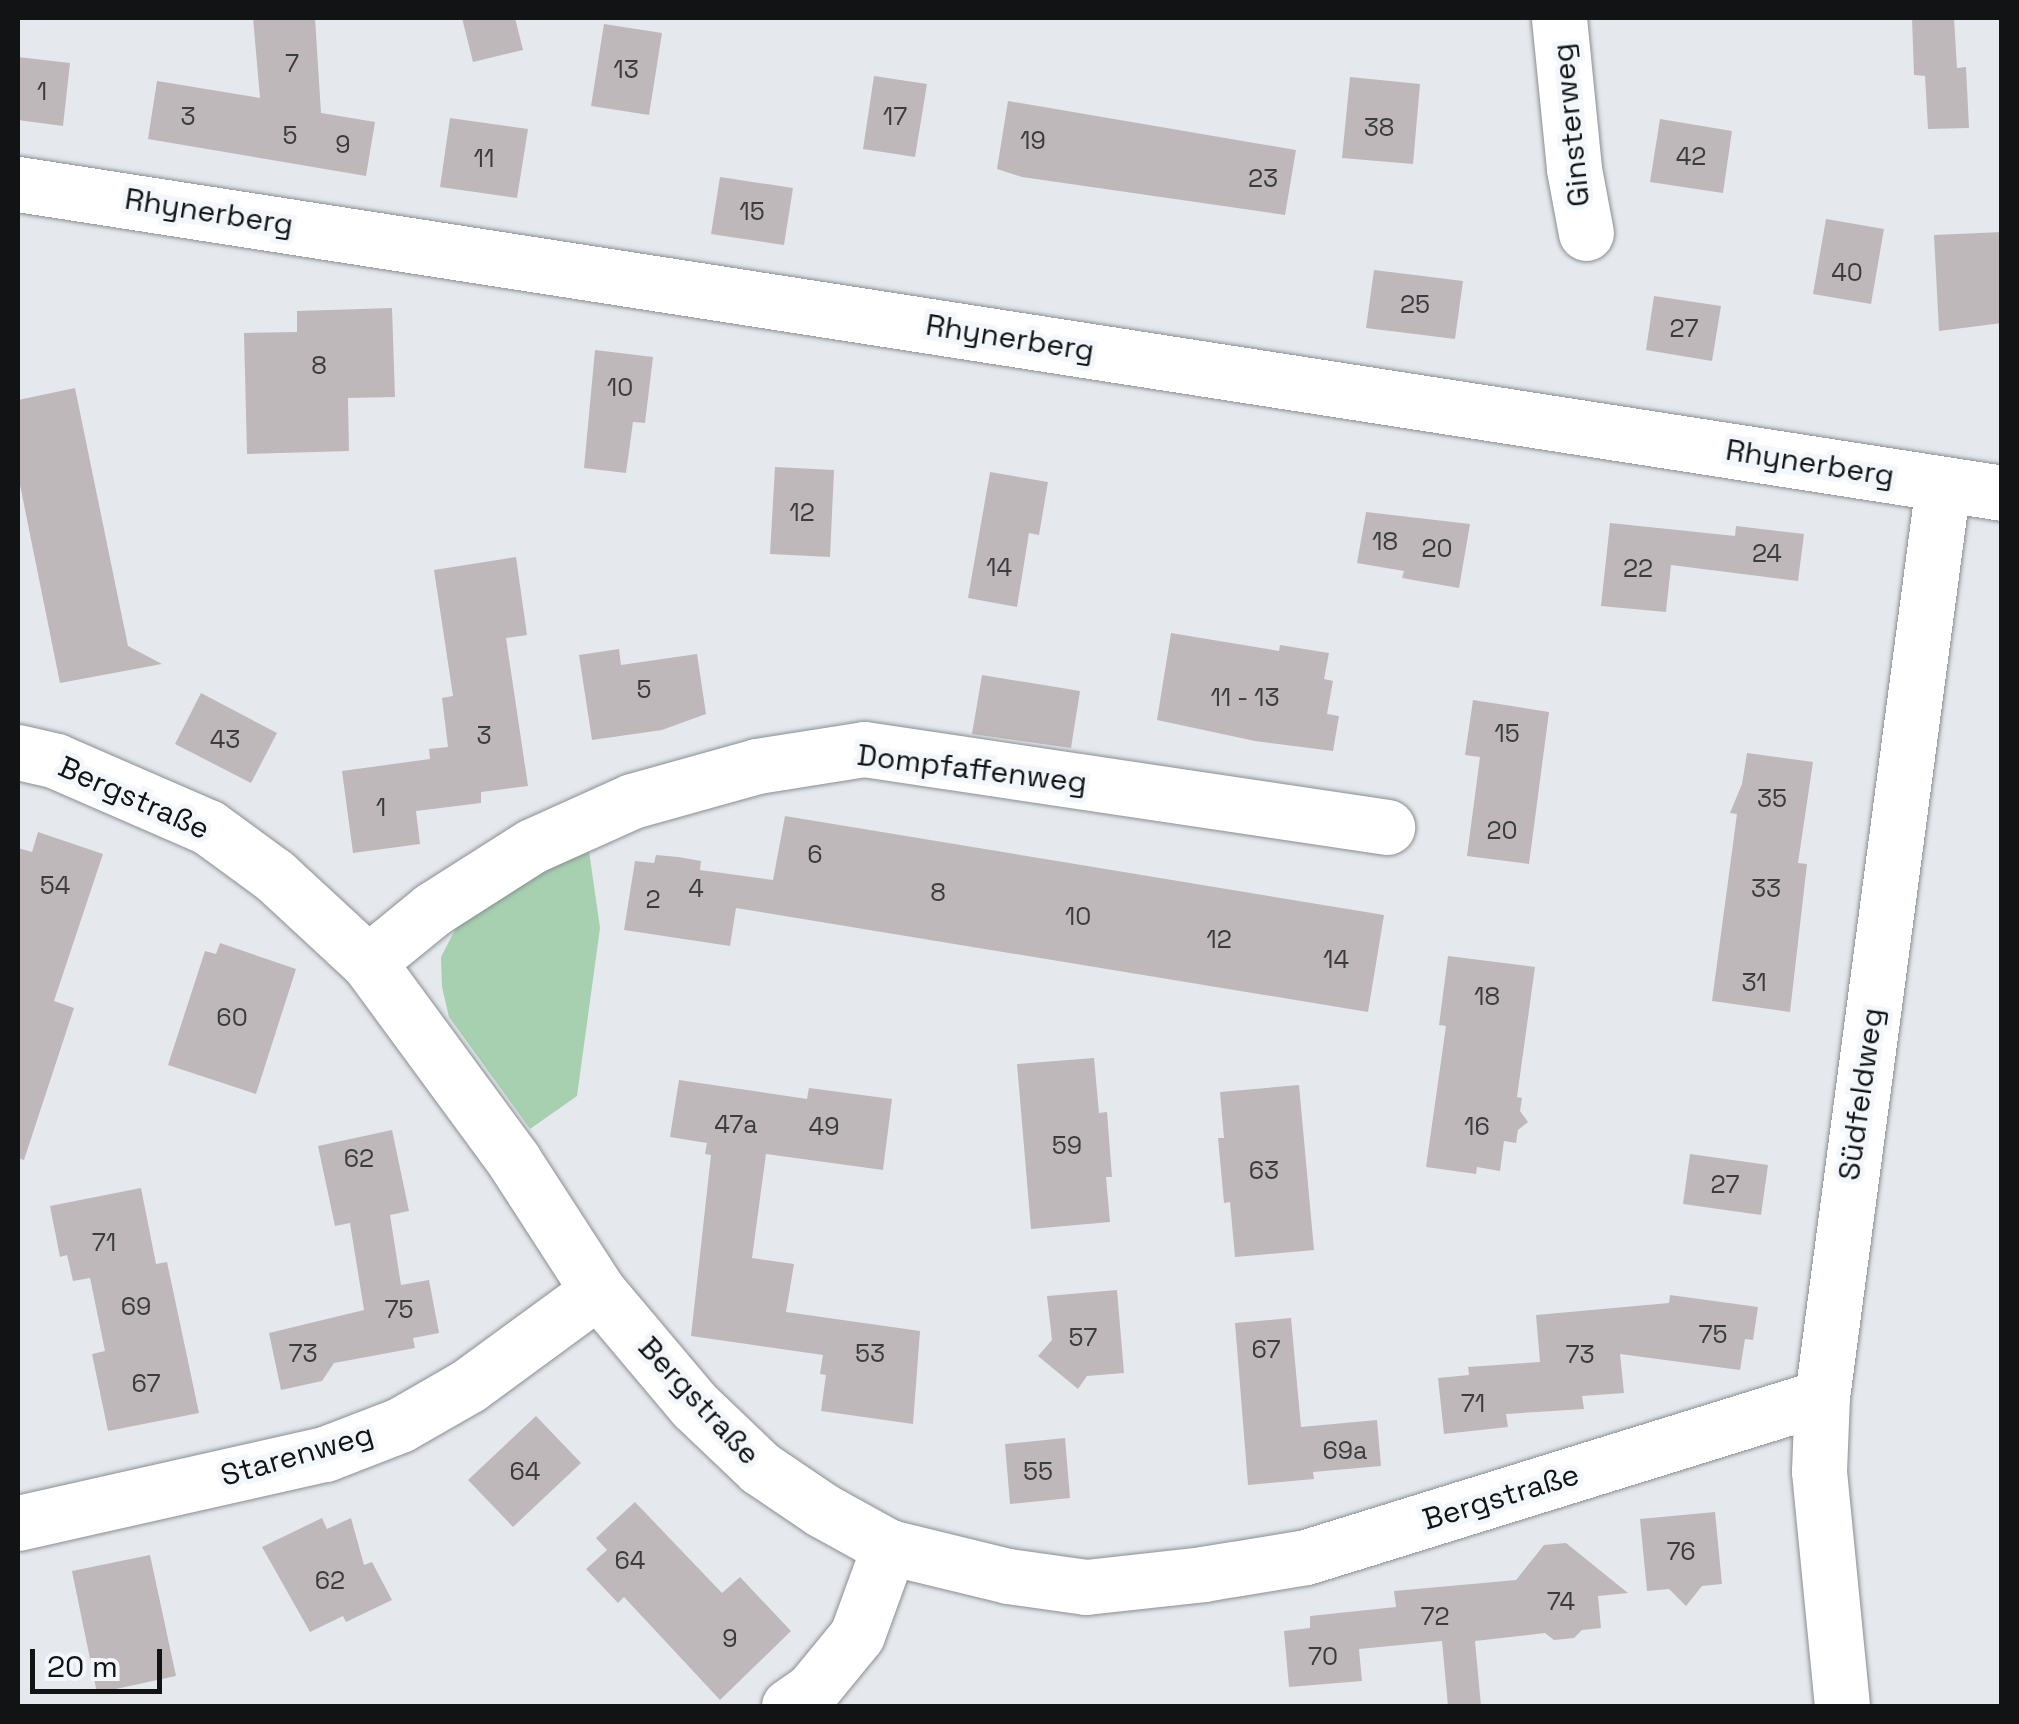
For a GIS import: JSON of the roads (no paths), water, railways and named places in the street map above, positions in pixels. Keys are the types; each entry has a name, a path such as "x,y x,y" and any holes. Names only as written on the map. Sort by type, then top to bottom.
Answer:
{"street":[{"name":"Ginsterweg","path":"1559,18 1574,169 1586,233"},
{"name":"Rhynerberg","path":"18,184 2002,493"},
{"name":"Südfeldweg","path":"1842,1706 1819,1470 1822,1397 1944,484"},
{"name":"Dompfaffenweg","path":"368,962 433,909 532,846 632,800 758,766 864,750 1387,826"},
{"name":"Bergstraße","path":"18,752 56,761 208,827 275,876 368,962 514,1161 598,1290 694,1406 760,1468 822,1510 889,1547 1008,1576 1086,1587 1220,1571 1306,1557 1822,1397"},
{"name":"Starenweg","path":"18,1523 325,1454 400,1426 468,1386 598,1290"},
{"path":"789,1706 812,1690 857,1636 889,1547"}]}
